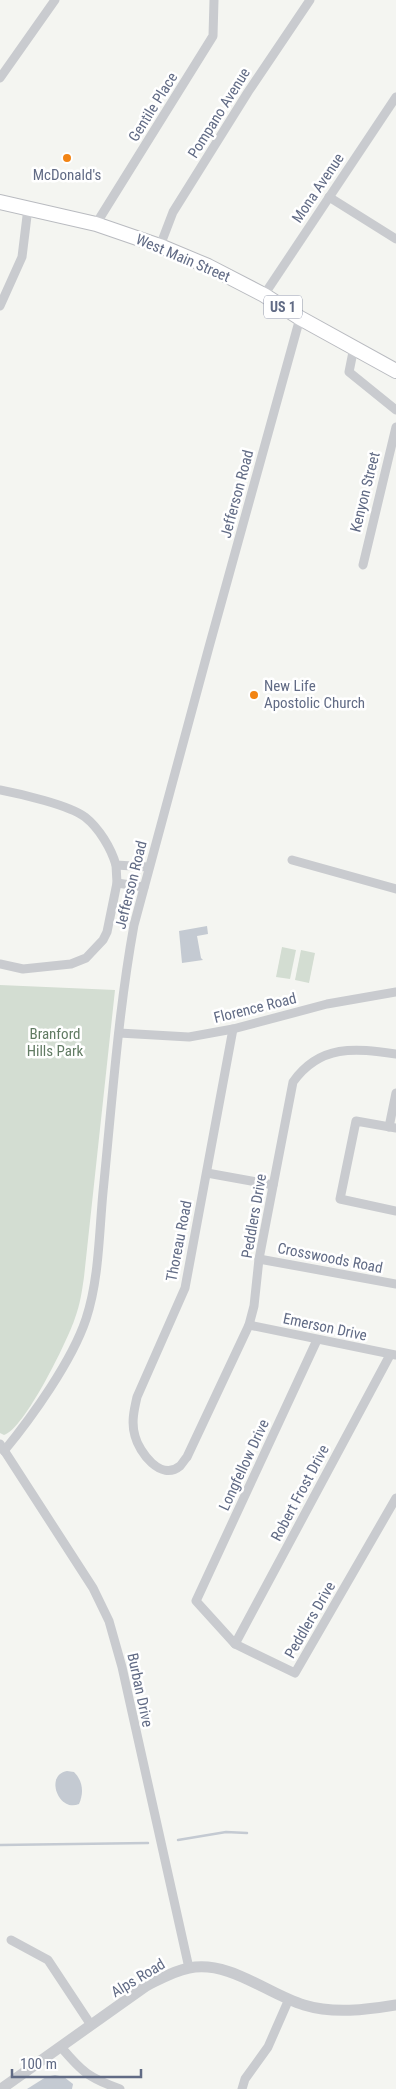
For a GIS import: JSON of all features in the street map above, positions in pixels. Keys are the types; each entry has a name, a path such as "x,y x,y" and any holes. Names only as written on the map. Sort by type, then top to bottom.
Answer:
{"main road":[{"name":"West Main Street","path":"0,202 96,224 160,246 208,266 264,295 300,318 396,371"}],"street":[{"path":"0,78 55,0"},
{"name":"Gentile Place","path":"96,224 214,36 214,0"},
{"name":"Pompano Avenue","path":"160,246 173,212 248,92 310,0"},
{"name":"Mona Avenue","path":"264,295 395,101"},
{"path":"329,197 396,240"},
{"path":"0,306 22,257 28,208"},
{"name":"Jefferson Road","path":"2,1447 25,1424 66,1361 86,1318 95,1272 119,1033 134,925 300,318"},
{"path":"354,347 349,372 396,410"},
{"name":"Kenyon Street","path":"363,565 396,427"},
{"path":"0,790 72,810 86,818 109,847 116,865 117,883 104,940 86,958 71,964 23,969 0,964"},
{"path":"292,860 396,889"},
{"path":"116,865 150,867"},
{"path":"117,883 144,887"},
{"name":"Florence Road","path":"119,1033 189,1037 233,1029 327,1004 396,992"},
{"name":"Thoreau Road","path":"186,1456 180,1466 169,1471 154,1466 144,1455 135,1436 133,1416 137,1397 185,1288 233,1029"},
{"name":"Peddlers Drive","path":"186,1456 249,1325 254,1306 259,1259 293,1082 303,1068 321,1057 342,1050 366,1049 396,1054"},
{"path":"396,1093 393,1128 356,1120 340,1199 396,1211"},
{"path":"207,1173 273,1185"},
{"name":"Crosswoods Road","path":"259,1259 396,1284"},
{"name":"Emerson Drive","path":"249,1325 393,1355"},
{"name":"Longfellow Drive","path":"196,1601 317,1340"},
{"name":"Robert Frost Drive","path":"235,1644 393,1355"},
{"name":"Burban Drive","path":"2,1447 93,1588 109,1621 122,1667 188,1968"},
{"name":"Peddlers Drive","path":"196,1601 235,1644 295,1673 396,1498"},
{"path":"11,1940 48,1960 92,2025"},
{"name":"Alps Road","path":"1,2089 146,1986 163,1977 188,1968 214,1968 236,1975 305,2006 327,2010 359,2010 396,2006"},
{"path":"242,2089 245,2080 268,2047 289,1999"},
{"path":"61,2047 80,2069 94,2080 120,2089"}],"green space":[{"path":"282,947 296,950 290,979 276,977"},
{"path":"301,950 315,953 309,983 295,980"},
{"name":"Branford Hills Park","path":"0,985 115,990 80,1303 71,1329 44,1383 23,1418 13,1429 4,1435 0,1433"}],"shaded area":[{"path":"207,926 208,934 197,936 203,960 182,963 179,931"},
{"path":"67,1771 74,1772 81,1783 82,1796 79,1804 65,1803 60,1799 57,1792 55,1786 56,1779 60,1774"},
{"path":"55,2075 64,2077 73,2084 72,2089 27,2089 46,2077"}],"waterway":[{"path":"178,1840 226,1832 247,1833"},
{"path":"0,1845 148,1843"}],"place":[{"name":"McDonald's","path":"67,158"},
{"name":"New Life Apostolic Church","path":"254,695"}]}
